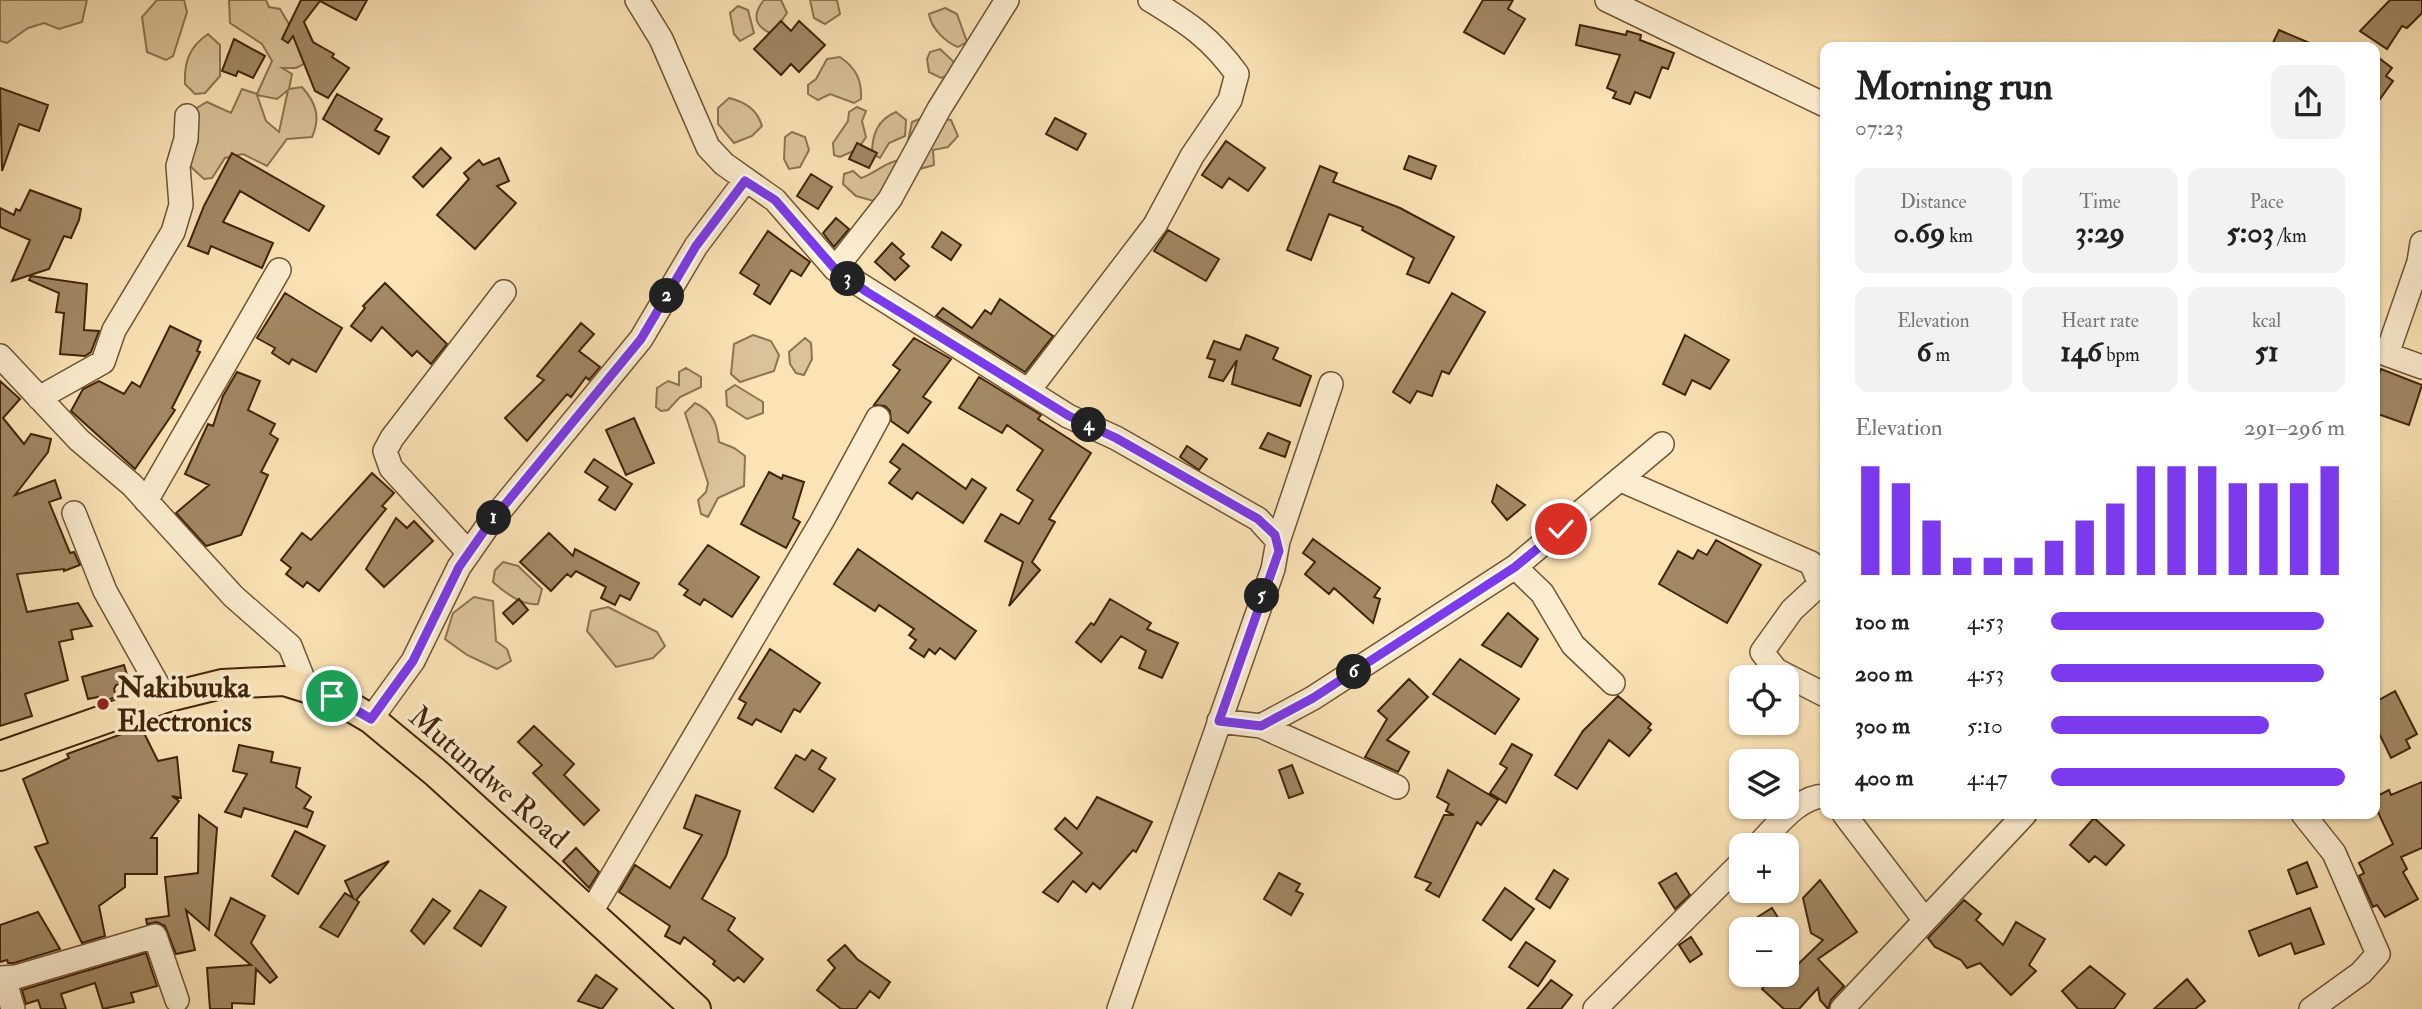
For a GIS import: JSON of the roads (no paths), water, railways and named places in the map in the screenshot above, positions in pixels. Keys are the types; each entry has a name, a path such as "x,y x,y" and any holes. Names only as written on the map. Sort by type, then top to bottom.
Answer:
{"main road":[{"name":"Mutundwe Road","path":"0,756 165,698 222,684 284,681 332,696 371,719 435,772 696,1009"}],"street":[{"path":"637,0 661,39 708,147 745,181 775,200 835,269 867,292 1069,416 1116,438 1258,519 1278,541"},
{"path":"835,269 890,199 939,109 1007,0"},
{"path":"1029,390 1155,225 1192,156 1230,100 1237,74 1216,45 1192,25 1150,0"},
{"path":"1607,0 1820,103"},
{"path":"39,398 103,362 114,330 173,232 181,205 178,166 186,139 187,116"},
{"path":"371,719 413,661 469,553 489,524 641,339 696,246 745,181"},
{"path":"2422,243 2419,262 2381,352 2422,367"},
{"path":"146,501 279,270"},
{"path":"469,553 391,468 386,451 392,438 504,292"},
{"path":"0,356 79,440 146,501 233,596 290,646 307,689"},
{"path":"1119,1009 1279,551 1278,541 1331,384"},
{"path":"591,912 822,521 878,418"},
{"path":"1261,726 1313,698 1515,567 1662,444"},
{"path":"1621,480 1811,563 1820,584 1792,610 1762,652 1776,670 1820,692"},
{"path":"74,513 105,591 165,698"},
{"path":"1515,567 1542,593 1573,645 1614,683"},
{"path":"1219,721 1261,726 1396,787"},
{"path":"1770,833 1791,812 1820,793"},
{"path":"1848,819 1924,919"},
{"path":"1842,1009 2020,819"},
{"path":"2307,819 2334,853 2378,954 2361,974 2311,1009"},
{"path":"1595,1009 1729,875"},
{"path":"13,1009 2,978 155,936 177,1000"}],"place":[{"name":"Nakibuuka Electronics","path":"103,704"}]}
